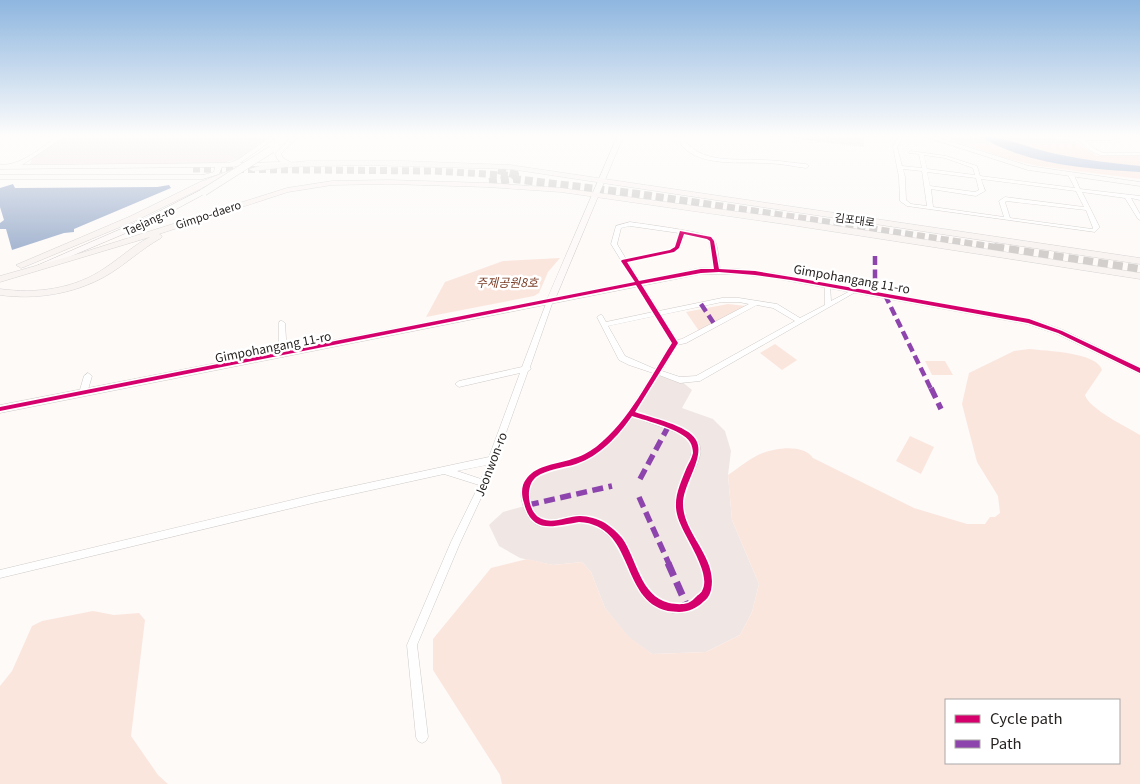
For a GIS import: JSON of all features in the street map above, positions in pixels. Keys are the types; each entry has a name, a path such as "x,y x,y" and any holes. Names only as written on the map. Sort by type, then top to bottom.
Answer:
{"main road":[{"path":"33,265 216,178 235,174"},
{"path":"515,174 570,177"},
{"path":"550,174 570,177 574,180 572,185 561,190"},
{"name":"김포대로","path":"570,177 653,187 1140,261"},
{"path":"287,190 310,183 360,179 489,182"},
{"name":"Gimpo-daero","path":"33,265 84,255 287,190 332,183 380,182 487,185 561,190 596,195"},
{"path":"646,202 642,198 644,193 653,187"},
{"name":"김포대로","path":"596,195 1140,276"},
{"path":"0,292 24,295 39,294 84,282 100,275 147,242 202,216"},
{"name":"Taejang-ro","path":"2,275 33,265"}],"street":[{"path":"76,174 204,178 215,174"},
{"name":"Taejang-ro","path":"33,265 133,228 236,174"},
{"name":"Jeonwon-ro","path":"422,737 412,645 448,560 484,483 527,369 550,301 605,174"},
{"path":"901,174 903,201 908,205 1093,231 1096,228 1071,175"},
{"path":"926,174 930,208"},
{"path":"952,174 1140,198"},
{"path":"928,188 978,194 982,191 977,174"},
{"path":"1064,174 1140,184"},
{"path":"1127,197 1140,218"},
{"path":"1008,219 1002,201 1005,199 1088,209"},
{"path":"676,343 614,244 618,227 630,224 710,238 717,270"},
{"path":"624,261 672,251 676,248 682,232"},
{"name":"Gimpohangang 11-ro","path":"0,410 639,283 717,270 745,271 1029,321 1060,332 1140,370"},
{"path":"827,285 828,305"},
{"path":"600,317 622,358 680,380 697,379 856,290"},
{"path":"604,325 722,300 739,300 781,308 799,321"},
{"path":"631,413 681,432 691,438 696,446 696,454 678,505 705,566 708,580 706,593 696,603 682,609 666,608 657,604 645,594 625,550 617,537 608,529 593,521 579,519 559,524 547,524 531,514 525,497 526,486 537,473 580,460 596,451 620,430 676,343 684,341 756,303"},
{"path":"282,323 283,354"},
{"name":"Gimpohangang 11-ro","path":"0,410 283,354"},
{"path":"459,384 527,369"},
{"path":"83,393 88,376"},
{"path":"0,574 317,498 492,460"},
{"path":"446,471 484,483"}],"shaded area":[{"path":"656,372 680,380 692,390 682,408 713,419 725,431 731,451 728,475 732,520 759,584 752,612 740,635 706,652 652,654 629,638 605,608 591,572 582,562 553,565 520,558 499,546 489,525 503,512 528,505 531,478 580,460 609,439"}],"green space":[{"path":"1098,174 1140,174 1140,179"},
{"name":"주제공원8호","path":"560,258 548,272 539,293 534,296 426,317 445,282 503,261"},
{"path":"728,304 746,306 699,331 686,312"},
{"path":"775,344 797,360 782,370 760,353"},
{"path":"1029,349 1058,352 1091,359 1102,370 1085,395 1088,400 1101,412 1140,435 1140,784 502,784 500,775 433,670 433,639 491,568 527,559 553,565 582,562 591,572 605,608 629,637 652,654 706,652 740,635 752,612 759,584 732,520 728,475 758,455 787,448 802,450 813,458 914,508 967,524 985,524 990,517 995,517 1000,513 998,496 977,462 962,404 969,373 1014,351"},
{"path":"925,361 945,361 953,375 932,375"},
{"path":"910,436 934,447 921,474 896,461"},
{"path":"93,611 114,615 139,613 145,620 131,736 158,775 168,784 0,784 0,686 12,671 32,626 42,621"}],"water":[{"path":"13,184 15,188 157,187 169,185 171,188 74,229 74,232 64,233 12,250 6,229 0,229 0,223 4,220 0,207 0,188"}],"tunnel":[{"path":"479,174 520,176"},
{"path":"512,174 521,176"},
{"path":"489,182 514,179 638,194 1003,249"},
{"path":"994,248 1140,270"}],"marked path":[{"path":"875,256 875,293"},
{"path":"885,295 941,409"},
{"path":"701,304 715,325"},
{"path":"640,479 668,427"},
{"path":"528,505 612,486"},
{"path":"639,497 687,606"}],"cycle path":[{"path":"631,413 638,415 663,424 680,431 692,439 695,444 696,454 680,499 680,515 700,555 709,582 706,593 696,603 688,607 677,608 661,605 650,598 636,577 619,540 603,526 583,519 551,524 538,521 529,509 525,490 529,480 534,475 549,468 581,459 597,450 611,438 623,424 635,408 675,343 624,261 672,251 677,248 682,232 709,238 712,241 717,270"},
{"path":"0,409 701,271 737,271 773,275 1029,321 1060,332 1140,371"}]}
